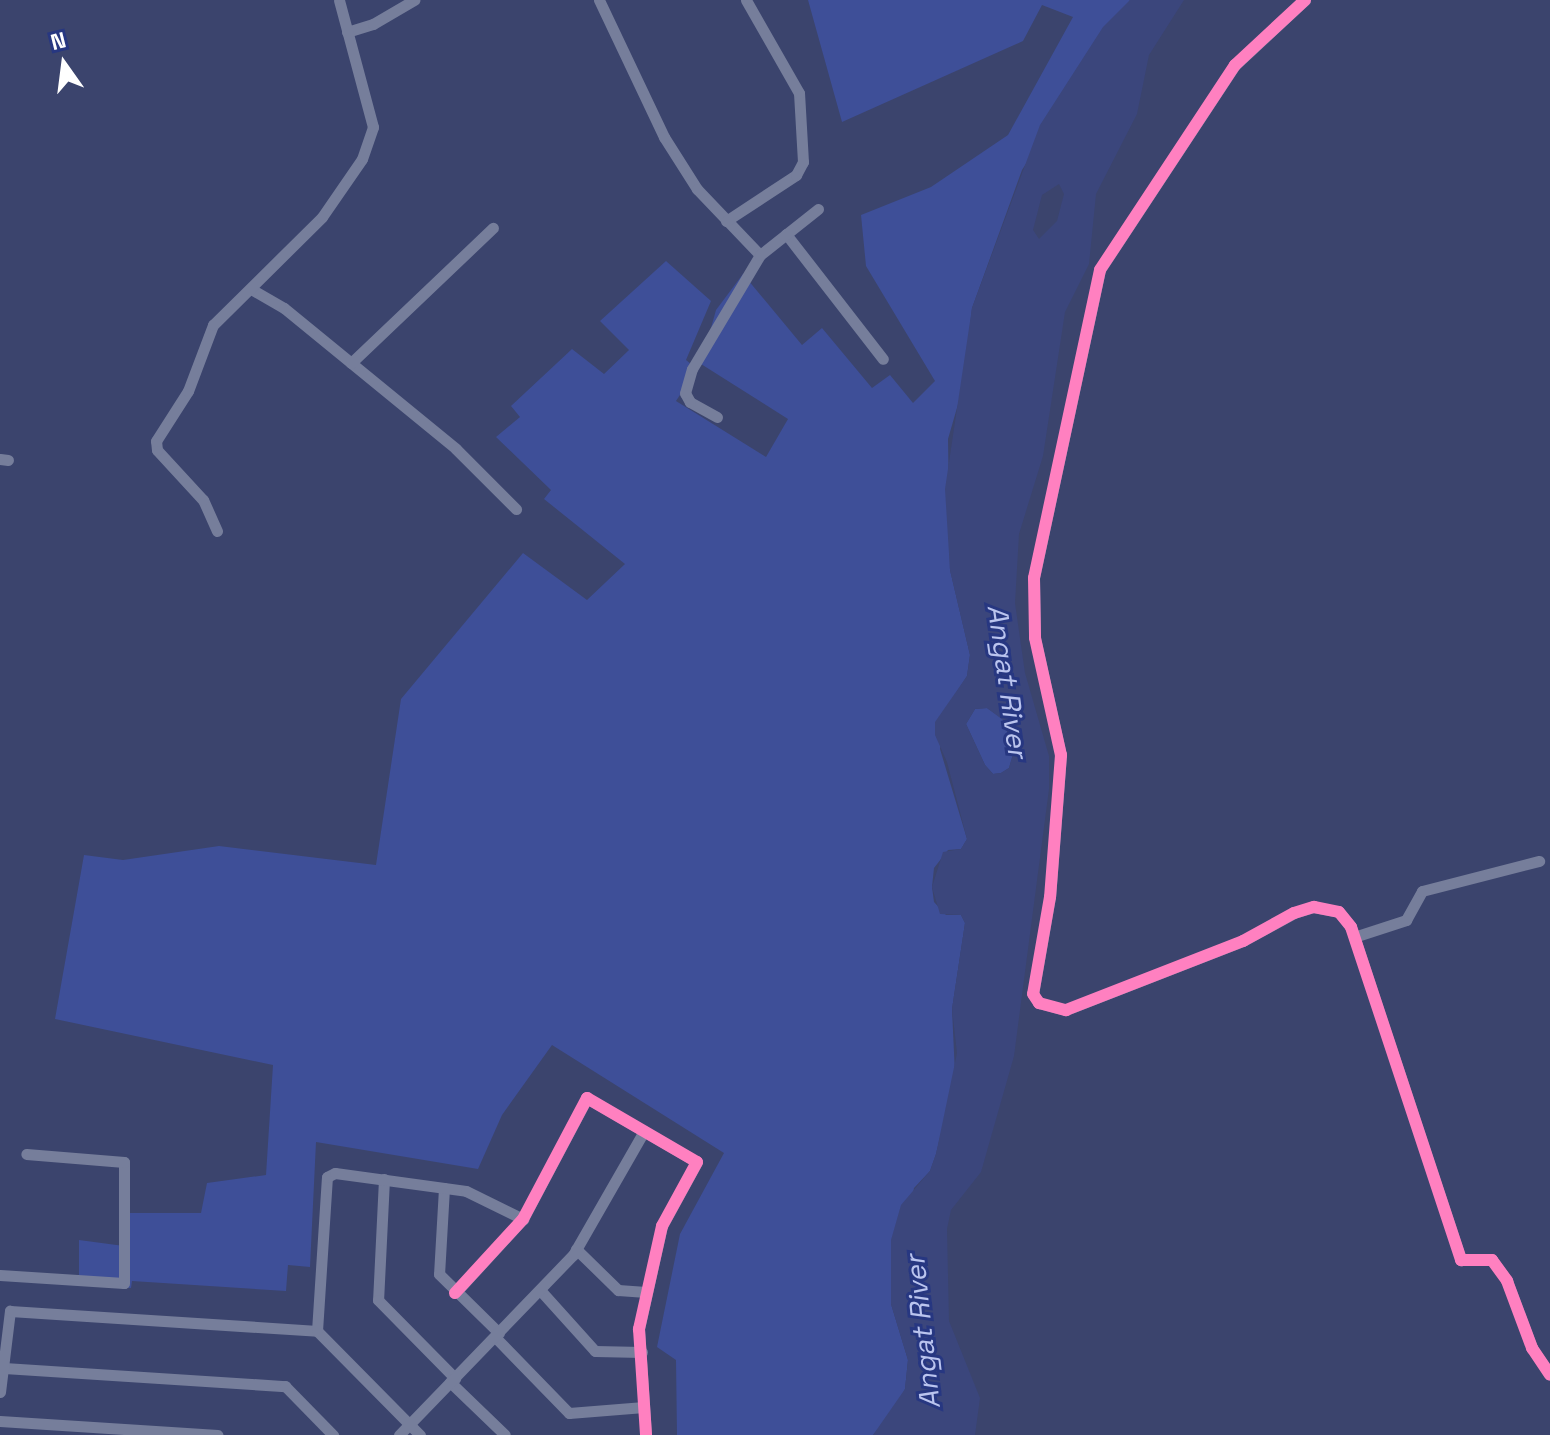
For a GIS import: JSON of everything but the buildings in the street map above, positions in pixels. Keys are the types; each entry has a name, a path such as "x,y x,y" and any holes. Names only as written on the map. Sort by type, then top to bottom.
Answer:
{"street":[{"path":"217,531 203,500 157,450 156,441 188,391 213,325 322,217 362,159 373,127 339,0"},
{"path":"347,32 373,24 414,0"},
{"path":"599,0 664,137 697,189 760,255"},
{"path":"726,221 796,175 803,162 799,93 746,0"},
{"path":"1305,0 1235,65 1100,270 1034,578 1035,638 1061,755 1050,897 1033,994 1039,1003 1066,1010 1314,907 1339,912 1354,937 1461,1260 1492,1260 1507,1281 1532,1348 1550,1375"},
{"path":"717,417 690,402 685,393 704,347 760,255 818,209"},
{"path":"351,363 493,228"},
{"path":"786,234 883,359"},
{"path":"251,289 284,308 456,449 516,509"},
{"path":"1354,937 1406,920 1422,891 1539,861"},
{"path":"455,1293 523,1219 587,1098 697,1162 662,1226 639,1329 646,1435"},
{"path":"399,1435 576,1249 644,1131"},
{"path":"0,1275 124,1283 124,1162 26,1154"},
{"path":"317,1331 327,1177 335,1173 466,1191 523,1219"},
{"path":"384,1179 378,1300 505,1435"},
{"path":"444,1188 439,1274 455,1293 569,1413 644,1407"},
{"path":"576,1249 618,1290 646,1292"},
{"path":"540,1290 595,1351 642,1352"},
{"path":"0,1392 10,1311 317,1331 420,1435"},
{"path":"4,1368 285,1386 333,1435"},
{"path":"0,1421 218,1435"}],"shaded area":[{"path":"808,0 1130,0 1022,170 972,308 963,387 948,439 950,570 970,655 967,676 945,710 940,749 967,839 961,849 948,850 934,868 932,887 934,902 946,915 961,915 965,923 952,1009 955,1074 930,1171 914,1188 891,1304 908,1360 905,1389 895,1409 873,1435 677,1435 676,1360 657,1347 680,1234 724,1153 552,1045 502,1115 478,1169 316,1142 310,1267 288,1265 286,1291 132,1281 131,1288 79,1284 79,1240 124,1246 127,1213 201,1213 207,1183 266,1175 273,1065 55,1019 84,855 123,860 219,846 376,865 401,699 523,553 587,600 625,564 544,499 551,490 496,437 520,417 511,406 572,349 604,374 629,350 600,321 666,261 711,301 686,360 697,369 676,401 766,457 788,419 701,364 716,310 743,274 802,345 822,328 872,388 890,375 913,403 935,381 866,266 861,215 931,187 1008,135 1073,17 1042,5 1023,41 842,122"},
{"path":"987,708 1003,719 1014,751 1009,768 1001,773 993,774 985,765 966,724 975,709"}],"water":[{"name":"Angat River","path":"1130,0 1184,0 1149,55 1137,114 1096,194 1089,264 1065,312 1043,456 1019,534 1015,603 1025,673 1049,756 1049,789 1014,1056 981,1172 951,1210 947,1229 949,1321 980,1398 975,1435 873,1435 905,1389 908,1360 891,1304 891,1240 901,1205 930,1171 936,1154 957,1053 952,1009 965,923 961,915 940,914 932,887 943,852 961,849 967,839 947,762 935,735 935,722 967,676 970,655 950,570 945,489 972,308 1040,125 1103,27","holes":["1059,184 1064,194 1057,221 1039,239 1033,230 1042,195","987,708 1003,720 1014,751 1009,768 1001,773 993,774 985,765 966,724 975,709"]}],"cycle path":[{"path":"1305,0 1235,65 1100,270 1034,578 1035,638 1061,755 1050,897 1033,994 1039,1003 1066,1010 1243,941 1294,913 1314,907 1339,912 1351,927 1461,1260 1492,1260 1507,1281 1532,1348 1550,1375"},
{"path":"455,1293 523,1219 587,1098 697,1162 662,1226 639,1329 646,1435"}]}
